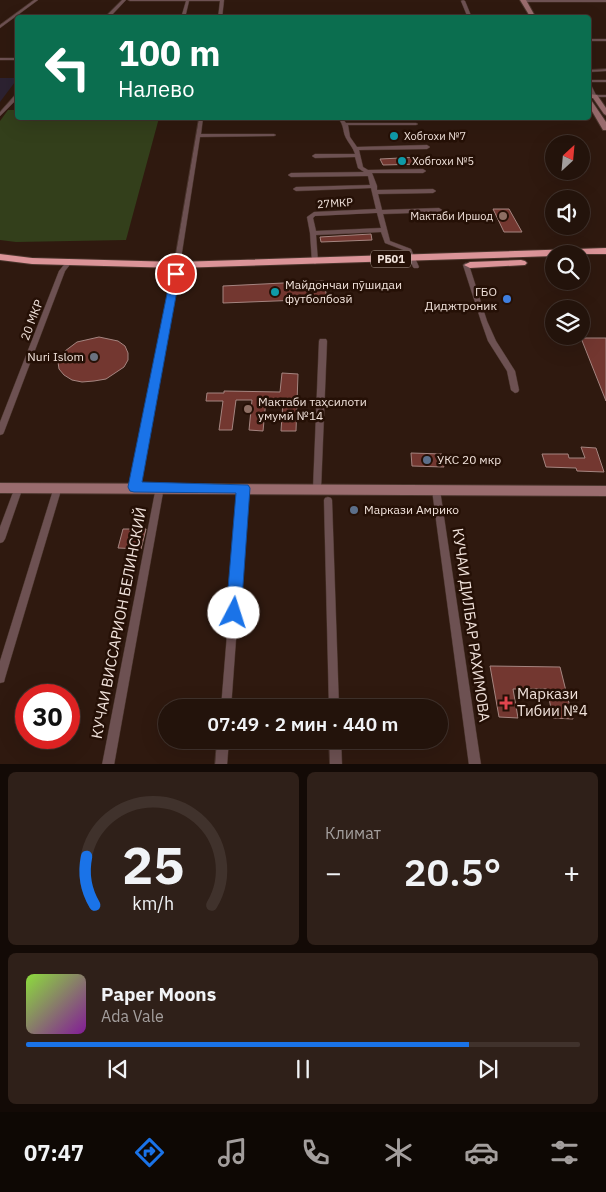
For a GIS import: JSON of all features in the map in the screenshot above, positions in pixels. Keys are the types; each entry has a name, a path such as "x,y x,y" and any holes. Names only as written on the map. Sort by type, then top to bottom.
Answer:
{"highway":[{"name":"РБ01","path":"0,267 65,266 176,270 415,262 606,251"},
{"name":"РБ01","path":"0,257 65,266"},
{"path":"590,261 606,260"},
{"name":"РБ01","path":"176,270 315,262 415,262 466,265 545,262"}],"main road":[{"path":"523,0 532,15"},
{"path":"591,98 606,112"},
{"path":"591,98 606,128"},
{"path":"0,488 243,488 316,486 436,490 606,491"}],"street":[{"path":"16,15 36,0"},
{"path":"109,15 124,0"},
{"path":"130,0 222,0 220,15"},
{"path":"184,15 188,0"},
{"path":"523,0 606,1"},
{"path":"462,1 469,15"},
{"path":"0,27 15,16"},
{"path":"591,40 606,40"},
{"path":"0,59 15,59"},
{"path":"591,70 606,70"},
{"path":"591,81 606,81"},
{"path":"591,98 606,96"},
{"path":"0,115 15,98"},
{"path":"8,106 15,105"},
{"path":"134,487 176,270 201,120"},
{"path":"342,120 346,124 348,136 357,152 361,168 369,173 382,230 387,242 409,250 415,262"},
{"path":"346,124 416,124"},
{"path":"199,136 274,135"},
{"path":"314,156 427,148"},
{"path":"292,175 424,171"},
{"path":"296,189 433,191"},
{"name":"27МКР","path":"315,262 310,217 314,214 438,210"},
{"path":"313,233 382,230"},
{"path":"466,265 492,341 511,371 515,390"},
{"name":"20 МКР","path":"0,432 65,266"},
{"path":"316,486 323,341"},
{"path":"0,539 19,487"},
{"path":"0,678 58,487"},
{"name":"КУЧАИ ВИССАРИОН БЕЛИНСКИЙ","path":"108,764 160,487"},
{"path":"227,699 243,488"},
{"name":"КУЧАИ ДИЛБАР РАХИМОВА","path":"436,490 475,764"},
{"path":"328,500 334,699"},
{"path":"221,764 222,749"},
{"path":"335,749 336,764"}],"shaded area":[{"path":"0,78 15,78 15,82 0,102"}],"green space":[{"path":"8,110 15,110 15,120 158,120 126,240 16,242 0,240 0,121"}],"building":[{"name":"Хобгохи №5","path":"420,157 423,164 383,165 380,159"},
{"path":"493,209 509,209 522,232 504,232"},
{"path":"371,234 372,240 321,242 320,237"},
{"name":"Майдончаи пӯшидаи футболбозӣ","path":"324,281 327,299 223,303 223,286"},
{"name":"Nuri Islom","path":"99,337 118,341 125,346 128,360 124,367 106,379 94,381 82,382 72,380 64,375 59,369 58,362 61,354 77,342"},
{"path":"590,338 606,338 606,401 584,345 590,345"},
{"path":"282,373 298,374 296,431 281,431 283,401 266,400 263,431 249,430 252,400 236,400 232,430 219,430 223,401 206,401 207,393 224,393 224,391 280,392"},
{"path":"581,447 596,448 604,472 577,471 576,468 546,467 542,454 568,454 569,458 585,458"},
{"name":"УКС 20 мкр","path":"411,453 442,454 444,467 412,466"},
{"path":"123,529 146,529 141,549 118,548"},
{"name":"Маркази Тибии №4","path":"490,666 560,667 573,719 553,718 547,689 513,689 518,718 499,717"}],"place":[{"name":"Хобгохи №7","path":"394,136"},
{"name":"Хобгохи №5","path":"402,161"},
{"name":"Мактаби Иршод","path":"503,216"},
{"name":"Майдончаи пӯшидаи футболбозӣ","path":"275,292"},
{"name":"ГБО Диджтроник","path":"507,299"},
{"name":"Nuri Islom","path":"94,357"},
{"name":"Мактаби таҳсилоти умумӣ №14","path":"248,409"},
{"name":"УКС 20 мкр","path":"427,460"},
{"name":"Маркази Амрико","path":"354,510"},
{"name":"Маркази Тибии №4","path":"506,703"}],"route":[{"path":"176,274 134,487 243,488 234,613"}]}
